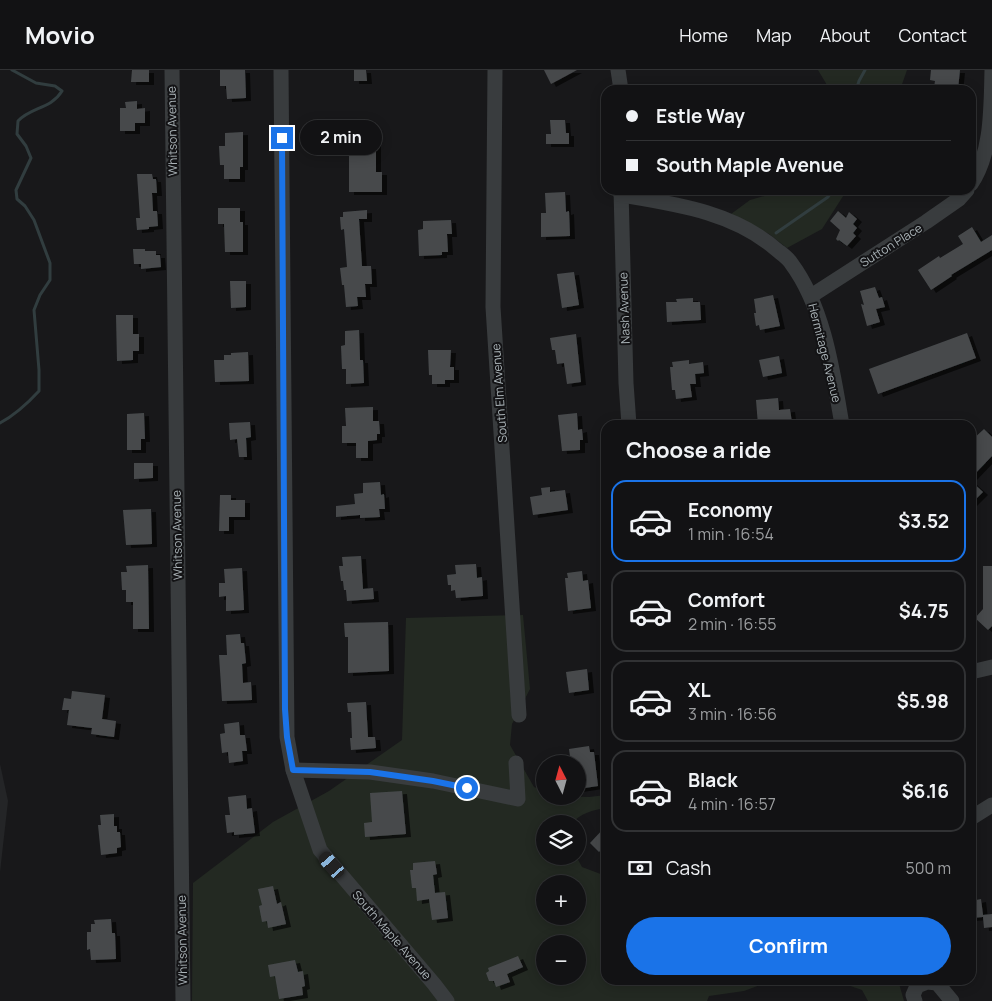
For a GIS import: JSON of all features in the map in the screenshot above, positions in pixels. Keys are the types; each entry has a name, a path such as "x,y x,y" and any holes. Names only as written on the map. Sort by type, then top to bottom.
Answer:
{"street":[{"name":"Whitson Avenue","path":"172,70 183,1001"},
{"name":"South Maple Avenue","path":"281,70 285,709 287,737 293,770 320,850 447,1001"},
{"name":"South Elm Avenue","path":"495,70 493,307 519,715"},
{"path":"618,70 620,85"},
{"path":"976,179 986,158 991,131 992,70"},
{"name":"Nash Avenue","path":"621,195 629,420"},
{"name":"Hermitage Avenue","path":"634,195 682,206 732,221 765,239 790,261 811,296 827,350 841,420"},
{"name":"Sutton Place","path":"811,296 926,222 962,195"},
{"path":"976,671 992,667"},
{"path":"293,770 370,772 433,781 518,799 516,763"},
{"path":"976,815 992,805"},
{"path":"915,1001 913,995 917,986 920,985"},
{"path":"939,985 952,1001"}],"shaded area":[{"path":"818,70 907,70 902,85 827,85"},
{"path":"768,195 844,195 822,229 787,248 769,234 731,214 750,200"},
{"path":"523,615 530,689 512,724 510,745 536,788 536,805 586,805 586,797 601,796 601,809 583,815 536,815 536,865 581,865 601,874 601,985 760,985 744,991 709,996 707,1001 192,1001 193,883 273,822 329,791 402,740 406,618"},
{"path":"0,764 8,801 0,872"},
{"path":"848,985 899,985 904,1001 868,1001 862,990"}],"building":[{"path":"132,70 149,70 149,82 131,82"},
{"path":"220,70 245,70 246,98 227,99 226,86 220,86"},
{"path":"354,70 366,70 367,81 354,81"},
{"path":"544,70 577,70 551,84"},
{"path":"931,70 960,70 958,85 934,85 935,81 930,80"},
{"path":"137,101 137,109 145,108 145,123 135,123 135,131 120,131 120,108 126,108 125,102"},
{"path":"550,120 565,120 566,133 569,133 569,144 546,144 546,134 551,134"},
{"path":"243,132 243,167 240,167 240,179 224,179 224,165 220,165 219,146 225,146 225,133"},
{"path":"349,136 369,137 369,142 376,142 376,172 382,172 382,192 349,192"},
{"path":"137,174 152,174 153,179 156,179 157,193 152,193 153,211 157,211 158,226 149,227 149,229 137,230 136,218 140,218"},
{"path":"565,192 566,212 569,211 570,236 541,237 541,213 546,213 545,193"},
{"path":"218,208 240,208 240,222 243,222 243,252 225,252 224,224 218,224"},
{"path":"367,210 367,219 359,219 362,266 371,266 372,284 365,284 366,297 357,297 358,306 346,307 340,268 347,267 344,229 341,230 340,217 343,217 343,212"},
{"path":"838,211 846,218 849,212 857,219 853,224 857,228 853,233 856,236 847,246 836,239 840,230 830,221"},
{"path":"451,220 452,234 447,234 448,252 442,252 442,255 419,256 418,230 423,229 423,221"},
{"path":"972,227 981,242 992,235 992,250 951,275 931,290 918,270 939,256 940,258 963,244 958,236"},
{"path":"133,249 156,251 156,255 160,255 161,267 141,269 141,264 134,264"},
{"path":"574,272 579,305 562,308 557,274"},
{"path":"230,281 246,281 246,307 231,308"},
{"path":"875,287 879,298 882,297 885,307 876,309 880,322 867,326 861,304 864,305 860,291"},
{"path":"773,295 780,326 760,330 759,325 756,326 754,299"},
{"path":"693,298 693,302 700,302 701,320 667,322 666,302 677,302 676,299"},
{"path":"116,315 133,315 133,334 139,334 139,351 133,351 133,360 117,361"},
{"path":"359,330 360,360 363,360 364,383 346,384 346,369 342,369 341,346 345,345 345,331"},
{"path":"967,333 976,358 878,394 869,369"},
{"path":"576,334 581,382 567,384 564,363 557,364 555,350 552,350 550,338"},
{"path":"428,350 451,350 450,367 454,367 454,380 445,380 445,384 432,384 432,375 429,375"},
{"path":"248,352 249,381 215,382 214,360 224,360 224,355 231,355 231,353"},
{"path":"779,356 782,373 763,377 759,360"},
{"path":"689,360 689,364 703,362 704,373 695,374 696,384 690,384 692,397 676,399 675,390 672,390 670,367 673,367 672,362"},
{"path":"778,398 779,410 790,409 792,420 758,420 756,400"},
{"path":"373,407 373,421 379,421 380,434 377,434 377,440 368,441 368,458 356,458 356,443 342,443 342,426 346,426 345,408"},
{"path":"144,413 145,439 141,439 141,450 127,450 127,414"},
{"path":"577,413 578,430 582,429 583,440 580,440 580,450 562,451 558,415"},
{"path":"250,422 251,437 246,438 247,457 239,457 237,439 230,440 229,423"},
{"path":"984,429 992,437 992,456 976,473 976,436"},
{"path":"134,463 153,463 153,478 134,479"},
{"path":"380,482 381,495 384,494 385,509 379,509 380,517 360,518 360,515 336,517 336,506 355,504 354,494 363,493 363,483"},
{"path":"976,486 983,492 976,499"},
{"path":"550,487 550,492 565,490 568,510 533,515 530,497 542,495 541,488"},
{"path":"220,495 231,495 231,500 245,500 245,517 229,517 229,531 219,531"},
{"path":"151,509 152,544 126,545 123,510"},
{"path":"361,556 363,589 373,588 374,599 347,601 339,566 343,566 342,557"},
{"path":"476,564 477,578 482,577 483,596 456,598 455,590 451,591 451,585 448,585 447,575 456,574 455,565"},
{"path":"148,565 149,629 133,629 133,602 126,602 126,590 122,590 121,572 127,572 126,566"},
{"path":"983,566 992,566 992,626 988,630 976,619 983,609"},
{"path":"242,568 244,610 226,611 226,596 219,597 219,583 225,583 224,569"},
{"path":"582,571 583,581 588,580 591,608 568,611 565,578 568,578 567,573"},
{"path":"388,622 389,671 348,673 348,637 345,637 344,623"},
{"path":"240,634 241,643 244,643 246,663 242,664 243,683 251,682 252,700 222,701 219,655 227,655 226,635"},
{"path":"587,669 589,690 569,693 566,672"},
{"path":"72,691 105,695 102,719 116,721 114,737 91,734 92,728 67,725 69,710 62,710 64,698 71,699"},
{"path":"366,702 368,737 375,737 376,748 351,750 351,712 348,712 347,703"},
{"path":"239,722 240,735 245,735 247,751 242,751 243,761 229,763 228,752 222,753 220,734 225,733 224,724"},
{"path":"589,746 590,752 594,752 598,786 586,788 586,755 570,755 569,749"},
{"path":"402,791 406,834 365,837 364,823 372,822 370,793"},
{"path":"246,795 247,809 252,808 255,833 234,835 234,832 227,833 225,815 230,815 228,797"},
{"path":"114,814 114,826 117,826 117,832 120,832 121,847 117,848 117,853 101,855 98,825 101,825 100,815"},
{"path":"601,831 601,850 599,852 590,843"},
{"path":"435,861 437,874 433,875 435,893 445,892 448,918 432,920 429,899 417,901 416,888 412,888 410,870 413,870 413,863"},
{"path":"273,886 277,904 281,902 286,924 268,928 267,921 262,922 259,906 262,905 258,889"},
{"path":"981,899 983,915 992,914 992,927 984,928 983,917 976,918 976,900"},
{"path":"111,919 112,933 115,933 116,959 91,960 90,949 87,950 87,932 91,932 91,924 95,924 94,920"},
{"path":"518,956 523,967 507,974 510,982 496,987 494,981 489,981 486,973 489,971 488,968"},
{"path":"295,960 298,972 303,971 305,986 302,987 303,995 279,999 275,976 270,977 268,965"}],"waterway":[{"path":"0,423 21,409 39,391 34,310 40,295 50,280 50,263 34,220 25,206 17,199 16,190 31,158 26,146 17,134 18,121 23,116 47,105 62,91 55,86 36,83 12,70"},
{"path":"858,85 865,70"},
{"path":"776,233 829,195"}],"route":[{"path":"282,138 285,709 287,737 293,770 370,772 467,788"}]}
